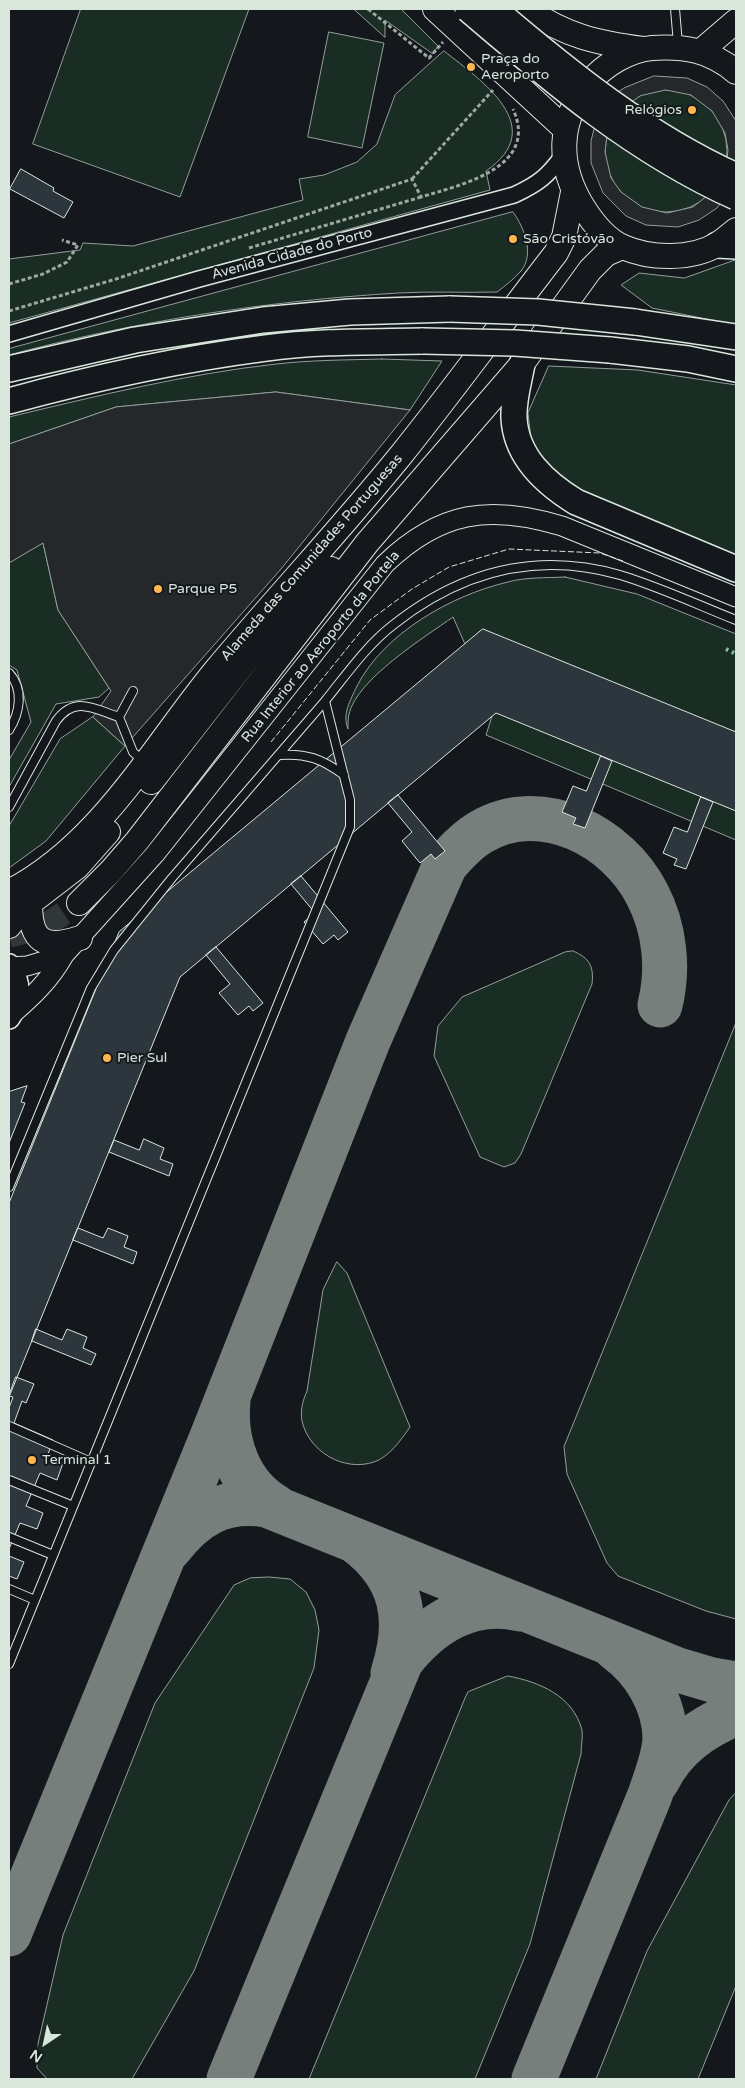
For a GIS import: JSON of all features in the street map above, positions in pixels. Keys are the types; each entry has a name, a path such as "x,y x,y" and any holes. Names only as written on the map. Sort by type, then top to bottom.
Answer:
{"highway":[{"path":"468,9 598,117 685,171 736,197"},
{"path":"494,9 564,68 610,103 691,154 736,176"},
{"path":"9,369 135,340 263,320 350,312 450,309 538,312 635,322 736,337"},
{"path":"9,401 142,369 267,348 339,342 516,343 610,350 688,359 736,369"},
{"path":"522,364 514,418 518,440 531,465 552,487 576,502 736,568"}],"main road":[{"path":"435,9 565,129"},
{"path":"527,9 595,41 643,49 690,49 725,63 736,72"},
{"path":"690,49 736,20"},
{"path":"643,49 611,63 595,76 582,92 572,110 565,129 563,155 573,192 601,232 622,247 648,254 683,256 730,240"},
{"name":"Alameda das Comunidades Portuguesas","path":"19,893 64,855 91,828 146,764 197,694 234,648 305,570 401,455 556,253 564,237 573,192"},
{"path":"78,903 111,871 137,840 367,543 522,364 590,270 606,254 622,247"},
{"path":"19,893 77,867 150,784 258,645 327,572 367,543"},
{"path":"9,926 21,910 19,893"},
{"path":"19,893 30,924 34,932 42,940 62,944 80,938"},
{"path":"10,966 18,988 16,1005 10,1017"}],"street":[{"name":"Avenida Cidade do Porto","path":"9,334 199,279 514,195 537,185 563,155"},
{"name":"Rua Interior ao Aeroporto da Portela","path":"10,1017 54,973 64,955 155,854 385,564 401,548 440,524 462,516 482,513 508,513 534,518 562,526 736,597"},
{"path":"10,966 27,966 64,955"}],"lane":[{"path":"676,9 690,49"},
{"path":"9,1187 91,988 114,950 172,878 391,626 438,592 524,565 577,566 619,575 736,620"},
{"path":"9,673 19,689 19,701 9,730"},
{"path":"119,717 133,691"},
{"path":"9,1664 350,827 350,800 325,701"},
{"path":"9,807 56,720 65,709 78,706 90,707 119,717 133,752 146,764"},
{"path":"279,754 299,753 326,762 344,775"},
{"path":"9,1426 91,1462"},
{"path":"9,1480 73,1506"},
{"path":"9,1537 53,1555"},
{"path":"9,1589 35,1600"}],"path":[{"path":"368,9 429,58 448,36"},
{"path":"9,311 116,279 412,179 494,89"},
{"path":"412,179 421,197 483,178 501,165 514,146 518,122"},
{"path":"9,284 43,274 67,262 78,245 62,240"}],"green space":[{"path":"81,9 249,9 180,197 33,144"},
{"path":"354,9 401,9 438,46 433,54 385,20 385,37"},
{"path":"329,32 384,43 362,148 308,137"},
{"path":"444,51 476,76 491,91 503,106 511,122 512,138 504,154 486,171 490,190 9,323 9,259 80,250 83,243 133,246 303,200 299,179 324,175 357,162 377,144 395,95"},
{"path":"666,90 678,91 689,95 700,100 709,108 717,117 722,128 726,139 726,163 722,174 717,185 709,194 700,202 689,207 678,211 666,212 654,211 643,207 632,202 623,194 615,185 610,174 606,163 605,151 606,139 610,128 615,117 623,108 632,100 643,95 654,91"},
{"path":"513,212 524,233 528,249 527,257 521,271 497,292 398,293 251,307 105,332 9,355 9,349"},
{"path":"736,260 736,325 652,308 621,285 639,273 684,278"},
{"path":"382,359 442,361 410,410 276,392 116,407 9,444 9,417 108,394 242,368 316,361"},
{"path":"549,366 638,370 736,385 736,560 585,496 553,475 532,448 528,413"},
{"path":"43,543 58,610 109,688 99,697 56,704 9,787 9,760 31,722 17,670 9,665 9,563"},
{"path":"565,577 637,594 736,634 736,840 486,735 494,710 453,617 410,647 378,673 355,701 349,714 348,729 346,713 357,686 369,667 384,649 402,633 443,607 487,588 522,579"},
{"path":"93,717 125,746 46,841 9,868 9,826 60,739"},
{"path":"573,951 590,964 592,984 521,1154 515,1163 504,1167 480,1157 434,1056 438,1026 462,997 565,952"},
{"path":"736,1023 736,1619 706,1611 618,1576 607,1563 567,1474 564,1447"},
{"path":"337,1262 347,1273 410,1427 385,1456 374,1462 363,1464 340,1462 329,1457 312,1442 301,1417 323,1290"},
{"path":"250,1578 290,1579 306,1592 315,1610 319,1630 314,1668 194,1971 132,2079 47,2079 37,2068 37,2048 63,1935 155,1703 234,1585"},
{"path":"508,1676 532,1682 554,1692 571,1708 578,1718 582,1730 581,1754 530,1944 475,2079 309,2079 465,1698 468,1692"},
{"path":"736,1793 736,1986 698,2079 596,2079 647,1951 729,1800"}],"shaded area":[{"path":"654,76 687,78 707,87 723,101 736,121 736,183 717,208 699,220 678,227 646,225 626,216 603,193 591,163 591,141 596,121 615,94 624,88","holes":["666,90 691,95 712,111 725,133 728,150 727,159 713,191 693,207 667,213 642,207 621,192 611,178 605,152 607,135 626,106 640,96"]},
{"name":"Parque P5","path":"276,392 410,410 281,569 125,746 93,717 111,691 58,610 43,543 9,563 9,444 116,407"}],"building":[{"path":"21,169 54,188 53,191 73,202 64,218 10,189"},
{"name":"Pier Sul","path":"483,629 736,732 736,811 496,713 180,977 9,1397 9,1203 119,932"},
{"path":"601,756 612,761 585,828 573,824 576,818 562,812 573,786 586,791"},
{"path":"398,795 445,851 435,859 431,854 420,863 402,841 412,832 388,803"},
{"path":"701,797 713,802 686,869 674,865 677,859 663,853 674,827 687,832"},
{"path":"301,876 348,932 338,940 334,935 323,944 304,922 315,913 291,884"},
{"path":"216,947 263,1003 253,1011 249,1006 238,1015 219,993 230,984 206,955"},
{"path":"27,1086 21,1102 25,1103 9,1143 9,1092"},
{"path":"144,1139 164,1148 160,1159 173,1164 169,1176 109,1152 114,1140 139,1150"},
{"path":"78,1228 103,1238 108,1228 128,1236 124,1247 137,1252 133,1264 73,1240"},
{"path":"36,1329 62,1340 67,1329 87,1337 83,1348 96,1354 91,1365 32,1341"},
{"name":"Terminal 1","path":"16,1377 34,1384 26,1403 22,1401 14,1423 53,1440 47,1457 63,1463 57,1480 40,1473 26,1506 43,1513 37,1529 20,1523 9,1549 9,1408 13,1397 9,1396"},
{"path":"9,1556 24,1562 17,1579 9,1576"}],"taxiway":[{"path":"9,1934 212,1437 368,1041 445,865 471,839 481,832 504,822 529,818 553,821 576,828 598,840 617,855 634,873 653,907 664,949 665,963 660,1005"},
{"path":"228,1401 227,1416 232,1447 243,1475 263,1498 276,1507"},
{"path":"169,1549 189,1527 211,1512 237,1504 267,1505 675,1669 712,1680 736,1684"},
{"path":"357,1542 384,1570 393,1585 399,1601 401,1635 393,1673"},
{"path":"229,2079 401,1661 412,1648 438,1625 468,1610 502,1606 520,1609"},
{"path":"534,2079 650,1795 663,1753 664,1726 657,1700 644,1677 616,1649"},
{"path":"657,1781 672,1758 690,1740 712,1725 736,1713"}],"tunnel":[{"path":"9,936 43,927 79,903"}],"hedge":[{"path":"726,649 736,654"}],"fence":[{"path":"271,742 370,620 412,589 449,567 509,549 600,553 623,561"}],"place":[{"name":"Praça do Aeroporto","path":"471,67"},
{"name":"Relógios","path":"692,110"},
{"name":"São Cristóvão","path":"513,239"},
{"name":"Parque P5","path":"158,589"},
{"name":"Pier Sul","path":"107,1058"},
{"name":"Terminal 1","path":"32,1460"}]}
